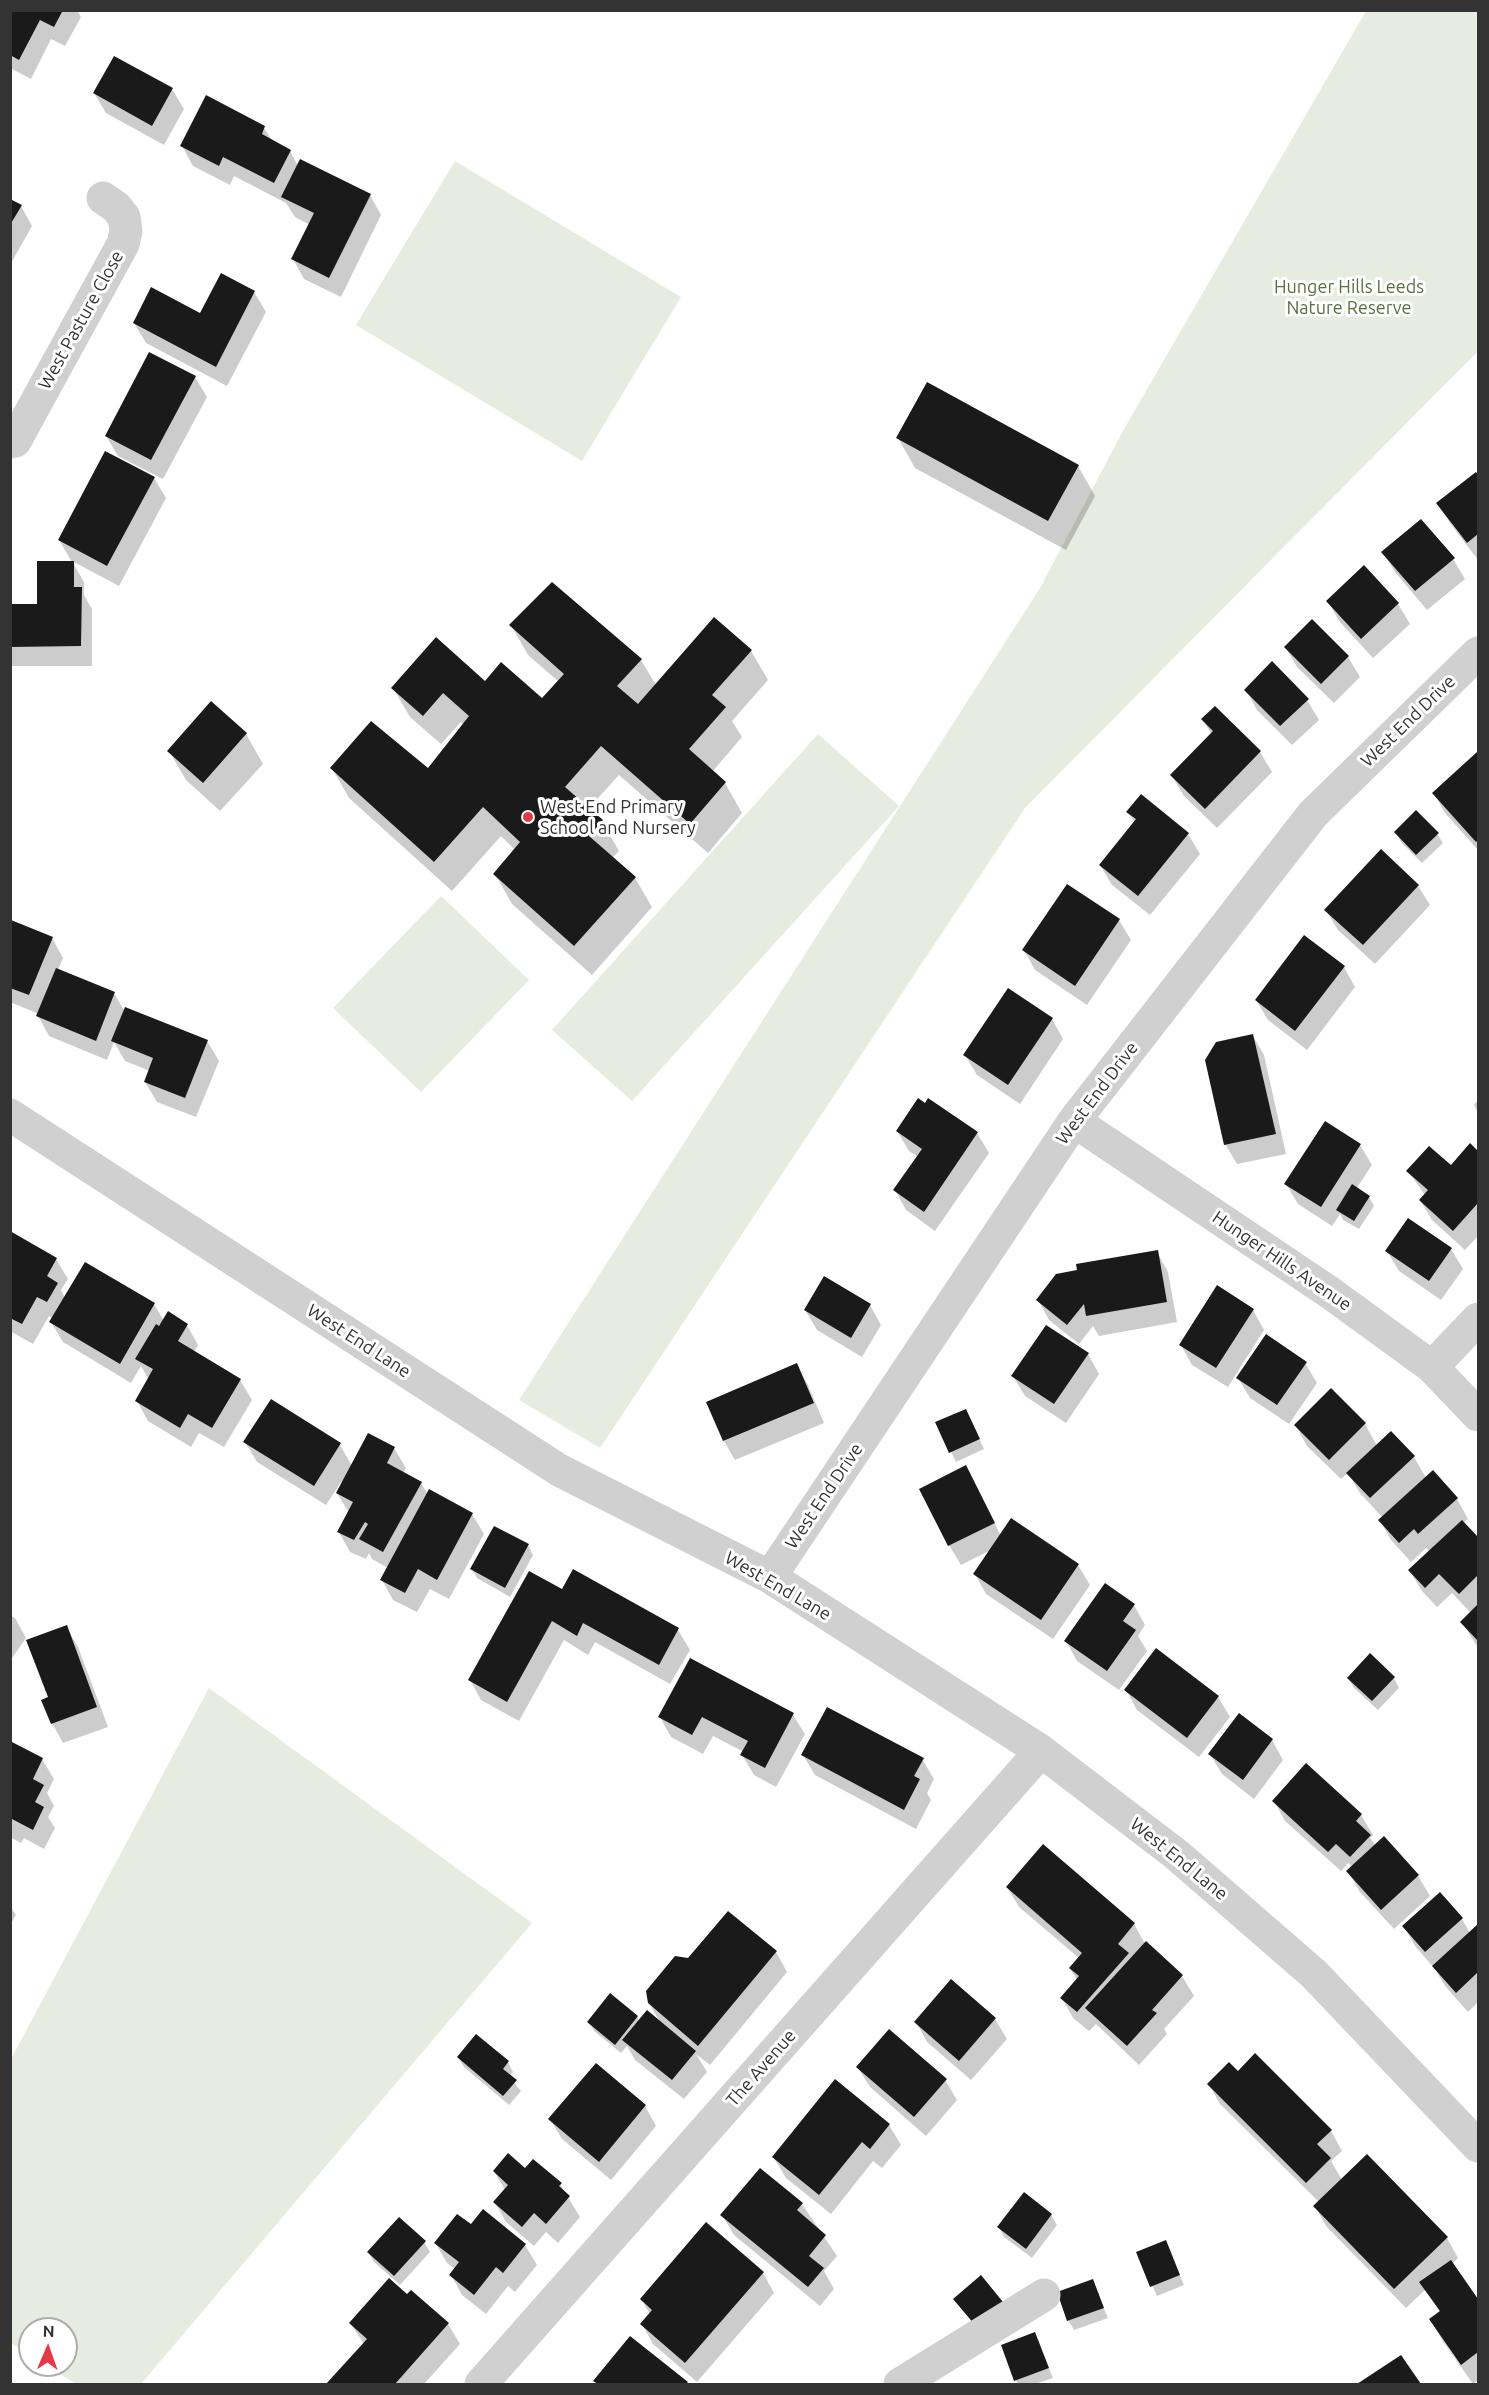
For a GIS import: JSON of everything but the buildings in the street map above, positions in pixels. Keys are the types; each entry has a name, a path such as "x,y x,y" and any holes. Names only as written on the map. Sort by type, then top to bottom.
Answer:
{"street":[{"name":"West Pasture Close","path":"10,442 15,441 123,244 126,231 124,217 104,198"},
{"name":"West End Drive","path":"770,1577 1074,1121 1313,814 1479,653"},
{"name":"West End Lane","path":"10,1115 558,1470 770,1577 1041,1751 1177,1855 1314,1974 1479,2146"},
{"name":"Hunger Hills Avenue","path":"1074,1121 1329,1292 1431,1367 1479,1415"},
{"path":"1431,1367 1479,1319"},
{"name":"The Avenue","path":"481,2385 1041,1751"},
{"path":"900,2385 1044,2295"}],"green space":[{"name":"Hunger Hills Leeds Nature Reserve","path":"1366,11 1478,11 1478,351 1025,808 600,1448 519,1400 1040,588 1124,429"},
{"path":"455,161 681,297 582,461 356,325"},
{"path":"818,734 899,806 632,1101 552,1030"},
{"path":"441,896 529,980 421,1092 333,1008"},
{"path":"209,1688 532,1923 141,2384 76,2384 65,2377 78,2377 78,2317 18,2317 18,2348 11,2343 11,2059"}],"place":[{"name":"West End Primary School and Nursery","path":"528,817"}]}
